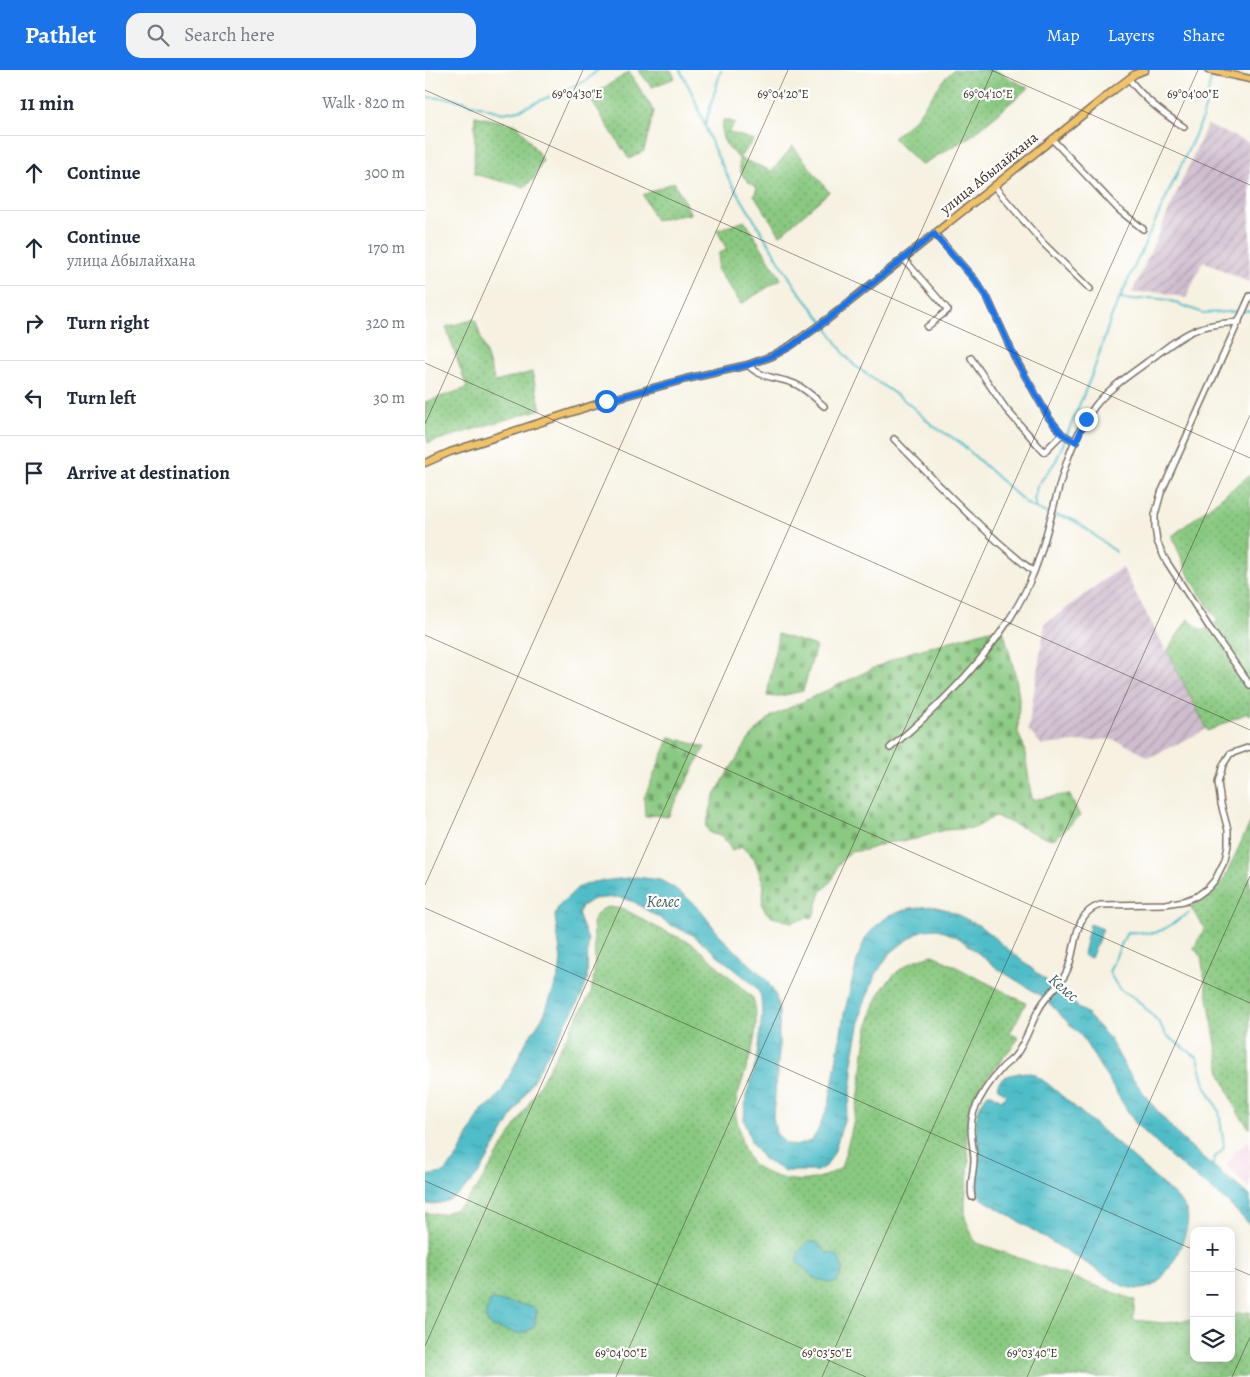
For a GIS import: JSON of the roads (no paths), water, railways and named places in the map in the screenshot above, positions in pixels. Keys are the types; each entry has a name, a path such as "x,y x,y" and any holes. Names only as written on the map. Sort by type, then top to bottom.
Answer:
{"main road":[{"name":"улица Абылайхана","path":"425,463 450,452 606,401 686,379 748,365 791,346 828,319 1135,74 1145,70"},
{"path":"1208,70 1250,79"}],"street":[{"path":"1129,79 1141,95 1184,127"},
{"path":"1052,139 1119,210 1143,229"},
{"path":"994,186 1043,243 1090,289"},
{"path":"934,234 975,280 988,299 1015,358 1049,418 1062,434 1076,442"},
{"path":"903,258 948,310 927,327"},
{"path":"1250,296 1161,494 1155,514 1157,541 1165,559 1209,627 1250,685"},
{"path":"890,748 926,718 979,660 1008,622 1034,572 1050,525 1058,489 1086,419 1097,404 1110,390 1165,348 1197,329 1239,322"},
{"path":"971,358 1006,408 1044,452 1062,434"},
{"path":"748,365 759,374 793,383 803,388 824,406"},
{"path":"894,439 967,513 1009,552 1034,572"},
{"path":"972,1197 974,1162 970,1127 974,1112 988,1086 1023,1044 1039,1007 1069,968 1079,922 1090,909 1105,904 1146,906 1184,901 1197,896 1215,880 1225,860 1229,845 1228,830 1221,804 1218,782 1223,765 1231,754 1250,747"}],"water":[{"name":"Келес","path":"636,877 660,880 673,887 696,905 723,939 766,979 776,996 779,1011 779,1052 773,1116 776,1133 785,1143 795,1146 811,1141 829,1104 844,1014 858,957 866,937 890,915 911,908 932,906 948,910 980,926 1087,1014 1109,1038 1127,1070 1150,1102 1178,1135 1250,1196 1250,1225 1226,1201 1172,1158 1135,1123 1082,1037 1043,997 998,969 959,938 938,929 923,930 903,943 889,954 876,974 863,1006 852,1062 853,1074 849,1104 834,1153 827,1165 817,1171 785,1171 764,1160 752,1144 744,1120 746,1097 756,1063 762,1016 761,996 755,986 693,935 669,924 634,902 617,897 593,899 582,906 578,914 588,940 587,981 582,995 480,1172 457,1196 434,1204 425,1204 425,1176 443,1173 456,1159 481,1111 494,1101 502,1091 526,1042 544,1015 559,975 561,959 555,916 558,907 577,888 593,882"},
{"path":"1090,924 1103,929 1091,958 1083,954"},
{"path":"1025,1072 1034,1074 1048,1084 1171,1192 1186,1210 1188,1218 1187,1228 1178,1251 1165,1273 1152,1286 1145,1289 1137,1289 1123,1286 981,1198 976,1182 979,1155 976,1124 979,1109 988,1094 992,1094 1001,1100 1006,1095 997,1087 1001,1080 1008,1076"},
{"path":"811,1241 818,1243 826,1253 838,1256 843,1269 838,1280 834,1283 816,1279 796,1261 801,1249"},
{"path":"491,1300 532,1306 537,1311 534,1327 521,1334 493,1327 486,1319 486,1311"}],"waterway":[{"path":"425,97 455,99 503,113 519,110 585,81 598,70"},
{"path":"680,70 693,95 714,149 729,179 796,288 822,320 845,355 855,366 908,403 933,426 958,441 1027,504 1048,514 1069,518 1080,524 1116,552"},
{"path":"705,125 721,70"},
{"path":"1037,509 1034,500 1037,486 1056,461 1093,372 1112,315 1201,122 1212,72"},
{"path":"1120,298 1131,300 1152,298 1168,300 1203,313 1250,311"},
{"path":"1189,913 1155,933 1127,932 1109,972 1119,989 1135,998 1159,1022 1166,1035 1198,1058 1205,1085 1219,1111 1224,1147 1215,1157 1212,1168"}]}
